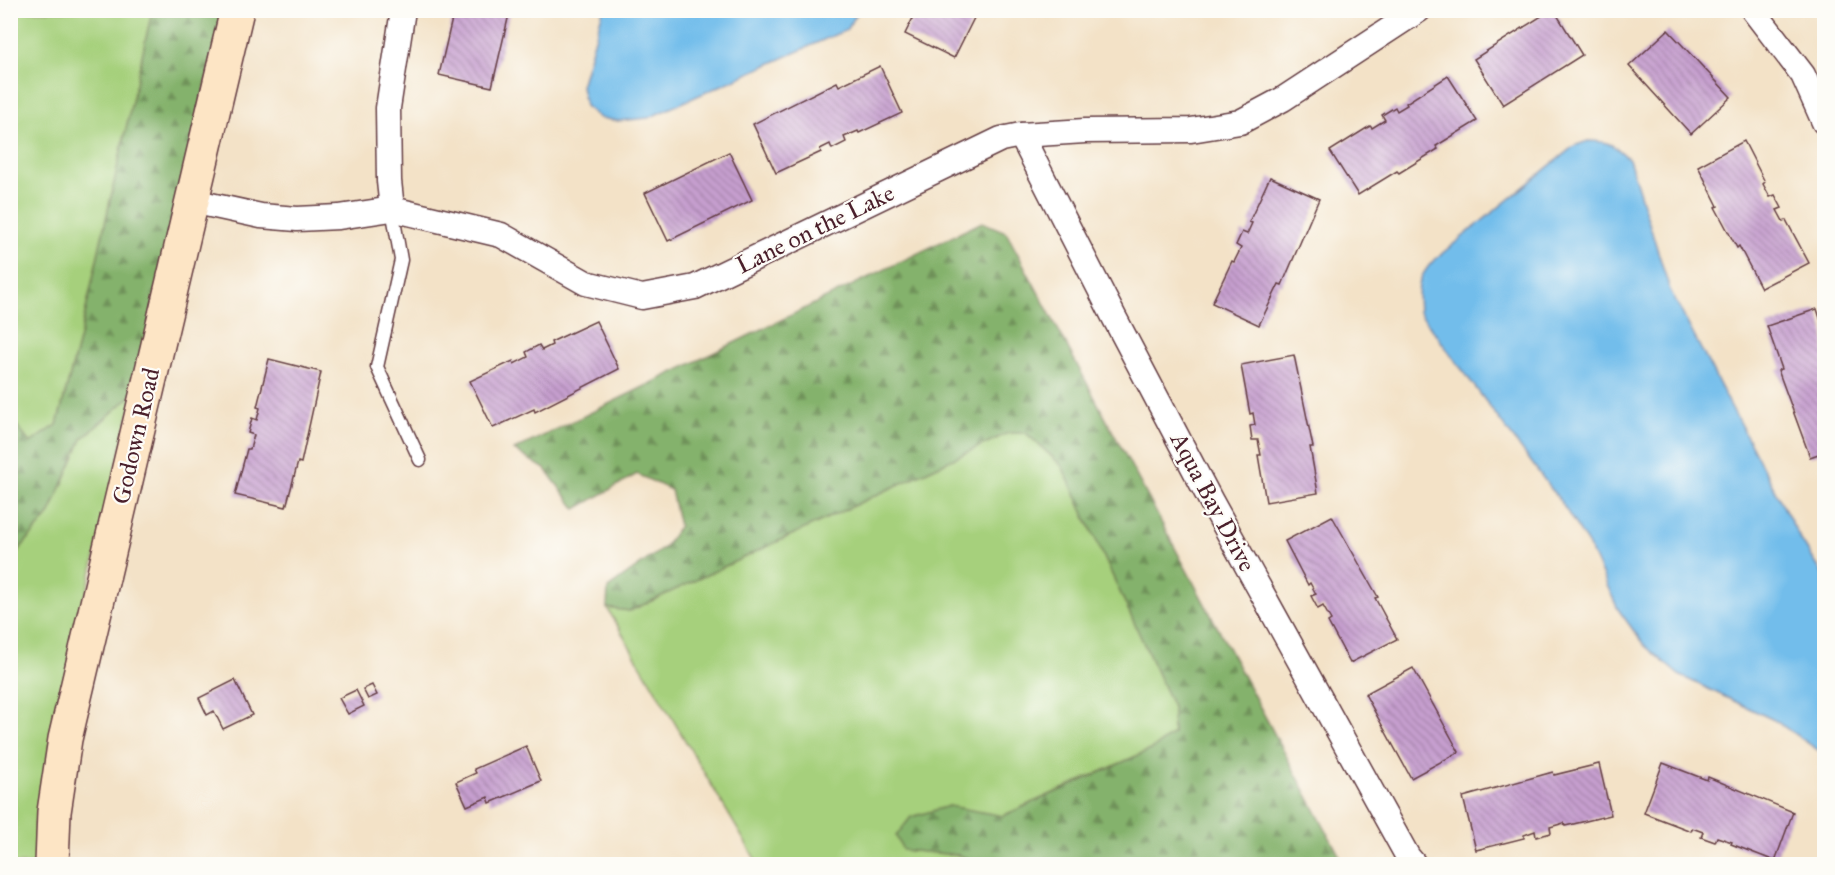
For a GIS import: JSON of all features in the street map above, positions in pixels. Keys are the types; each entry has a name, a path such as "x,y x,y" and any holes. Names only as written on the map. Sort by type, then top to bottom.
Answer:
{"main road":[{"name":"Godown Road","path":"52,864 54,812 65,739 237,10"}],"street":[{"path":"392,209 389,181 388,108 403,10"},
{"name":"Lane on the Lake","path":"192,201 261,216 297,219 339,218 392,209 501,235 586,283 642,297 695,288 990,144 1012,136 1144,129 1191,130 1240,122 1283,99 1419,10"},
{"path":"1753,10 1803,75 1824,122"},
{"name":"Aqua Bay Drive","path":"1021,135 1211,501 1402,847 1414,864"}],"lane":[{"path":"392,209 401,260 377,367 420,460"}],"green space":[{"path":"10,11 152,11 80,337 57,425 30,443 10,417"},
{"path":"152,11 223,11 134,393 82,439 49,515 11,559 10,417 30,443 57,425 80,337"},
{"path":"982,222 1006,232 1344,864 983,864 958,855 903,850 896,836 911,817 949,806 1003,816 1152,749 1173,734 1173,707 1062,466 1026,433 1008,433 630,611 607,608 608,588 665,547 679,526 671,490 637,474 576,509 545,469 514,450"},
{"path":"134,393 50,747 35,823 37,864 11,864 11,559 49,515 82,439"},
{"path":"1008,433 1026,433 1062,466 1173,707 1173,734 1152,749 1002,816 949,806 903,850 958,855 983,864 758,864 607,608 630,611"}],"water":[{"path":"603,10 859,11 846,30 648,118 618,121 600,118 585,106 581,86"},
{"path":"1588,141 1611,145 1629,159 1670,290 1801,540 1824,576 1824,754 1774,720 1679,675 1644,645 1618,609 1588,544 1561,502 1419,312 1419,283 1424,272 1434,260 1574,146"}],"building":[{"path":"454,10 510,10 492,87 439,75"},
{"path":"917,10 978,10 954,58 905,34"},
{"path":"1554,10 1582,55 1503,105 1474,59"},
{"path":"1668,30 1731,97 1691,134 1629,66"},
{"path":"880,66 902,113 859,133 858,131 844,137 846,142 832,149 830,144 820,149 821,152 776,173 753,124 837,82 839,86"},
{"path":"1448,76 1477,121 1436,146 1438,149 1358,195 1330,151 1370,126 1372,128 1385,120 1382,115 1395,107 1397,111"},
{"path":"1744,141 1765,182 1763,184 1770,197 1775,195 1782,208 1777,210 1783,221 1786,220 1809,263 1761,288 1715,207 1718,206 1698,166"},
{"path":"729,152 752,200 668,241 645,193"},
{"path":"1270,177 1319,199 1282,285 1279,284 1259,325 1212,303 1232,261 1234,262 1241,248 1236,245 1242,232 1247,234 1252,223 1249,222"},
{"path":"1817,309 1824,330 1824,452 1810,457 1778,370 1782,369 1767,326"},
{"path":"596,321 619,369 535,412 534,409 493,428 470,381 513,361 514,364 528,357 526,352 539,345 542,350 552,345 551,342"},
{"path":"1294,355 1313,447 1310,447 1318,493 1266,502 1258,455 1261,455 1258,440 1252,440 1250,426 1255,425 1253,413 1250,414 1241,365"},
{"path":"269,359 321,372 301,463 298,462 286,507 235,495 247,449 250,449 254,435 248,433 252,418 257,420 260,408 257,407"},
{"path":"1332,516 1378,597 1375,598 1397,639 1350,663 1328,622 1331,620 1323,606 1318,609 1311,596 1316,594 1310,583 1308,585 1285,541"},
{"path":"1413,668 1459,752 1411,778 1365,694"},
{"path":"235,680 252,715 223,729 214,711 207,715 199,698"},
{"path":"372,685 377,695 368,699 363,689"},
{"path":"356,690 364,706 348,714 339,698"},
{"path":"526,746 541,781 490,803 488,797 467,806 456,782 476,773 474,769"},
{"path":"1663,763 1707,780 1708,777 1793,812 1775,861 1731,844 1732,842 1717,837 1715,842 1701,837 1703,832 1692,828 1691,831 1644,813"},
{"path":"1599,764 1611,815 1565,826 1564,823 1550,827 1551,833 1536,837 1535,831 1524,835 1524,838 1476,850 1463,797 1553,772 1554,775"}]}
